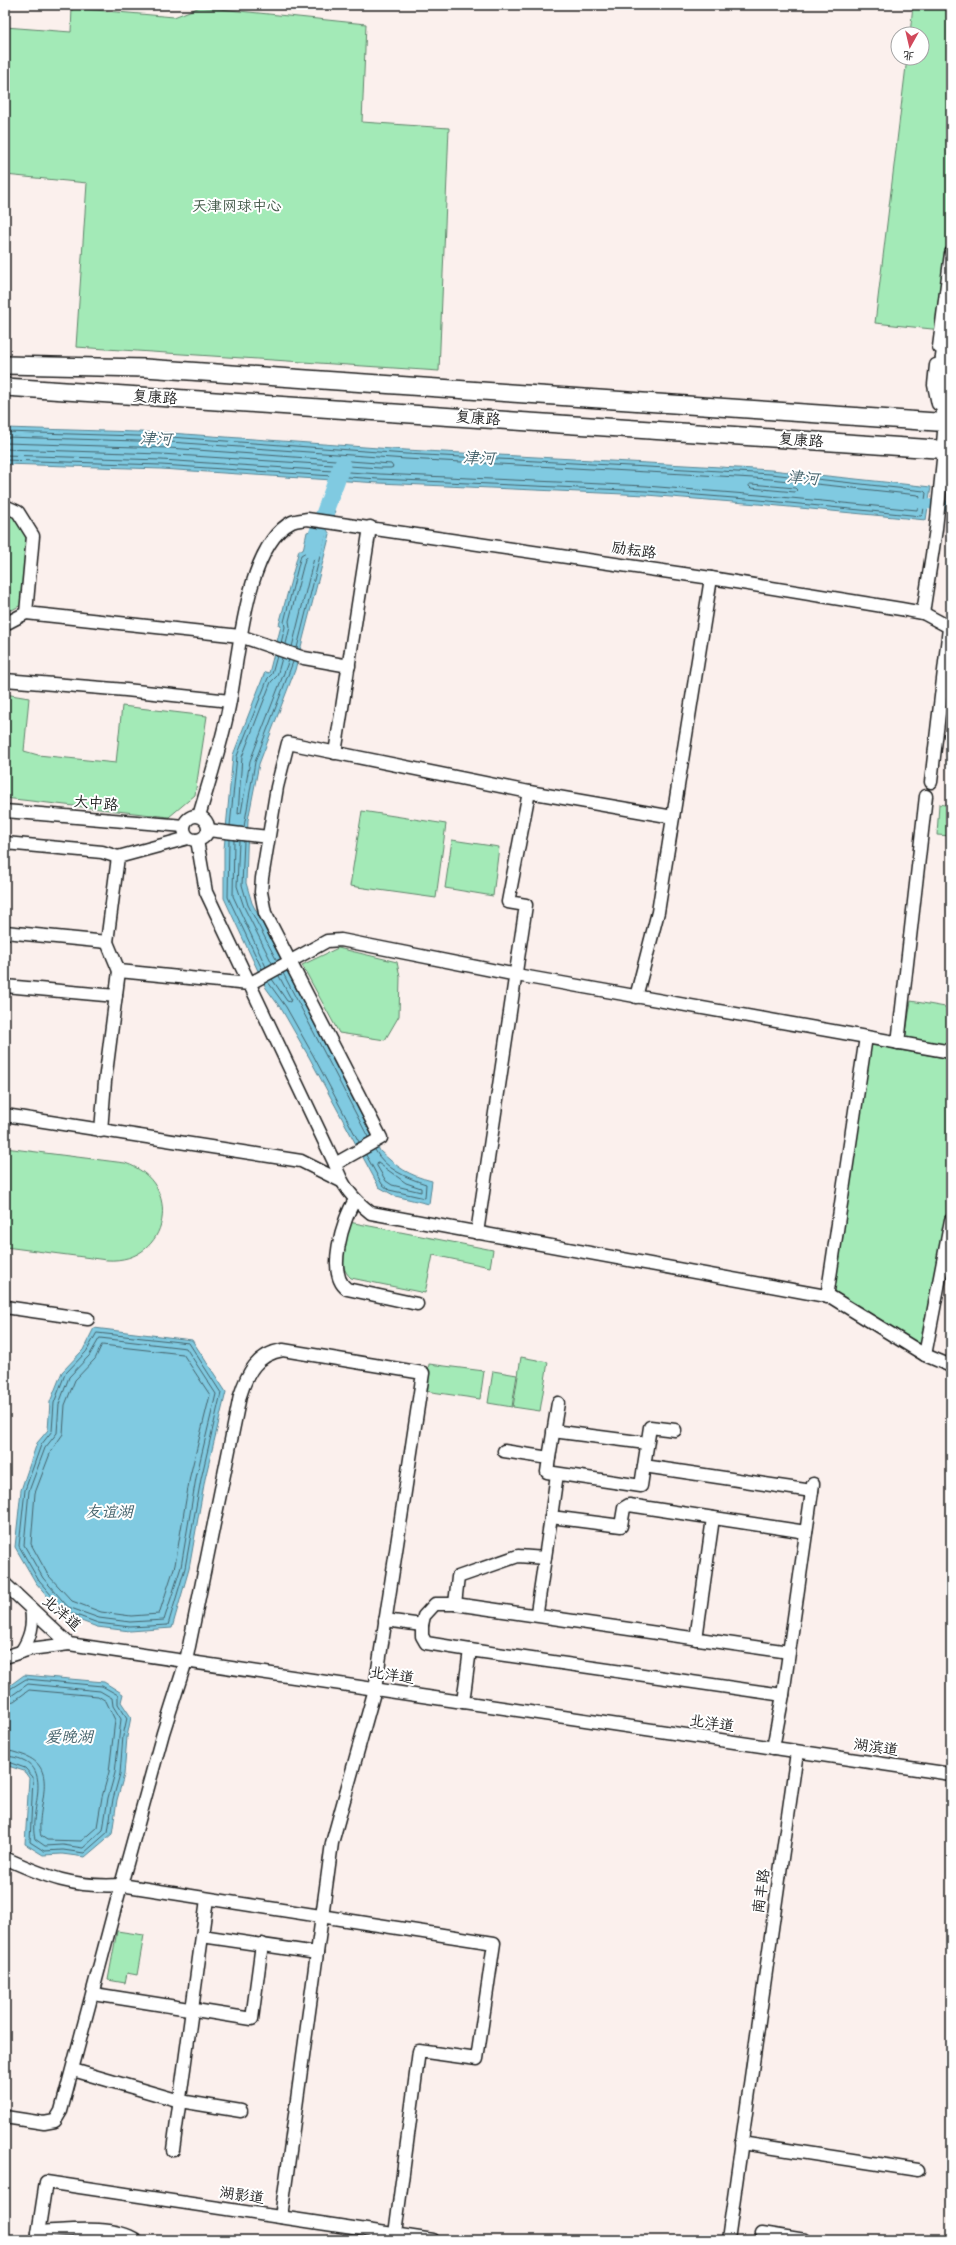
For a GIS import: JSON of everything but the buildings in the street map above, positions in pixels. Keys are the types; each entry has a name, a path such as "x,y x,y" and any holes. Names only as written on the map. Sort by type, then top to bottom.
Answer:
{"highway":[{"name":"复康路","path":"5,365 145,368 949,427"},
{"name":"复康路","path":"5,388 947,450"}],"main road":[{"path":"949,427 941,385 944,350 951,323"},
{"path":"947,450 951,381"}],"street":[{"path":"949,427 936,399 934,385 951,253"},
{"path":"932,782 950,628 923,613 936,529 941,482 947,450"},
{"path":"5,506 18,512 33,536 26,613"},
{"name":"励耘路","path":"199,816 222,741 240,636 257,568 265,551 275,536 292,522 314,519 370,527 711,578 923,613"},
{"path":"335,753 370,527"},
{"path":"636,997 658,912 711,578"},
{"path":"5,624 26,613 240,636 271,648 304,658 349,666"},
{"path":"5,680 126,690 230,701"},
{"path":"335,1164 381,1138 291,960 265,913 261,892 268,837 277,787 288,743 529,792 673,817"},
{"path":"477,1232 526,905 508,902 529,792"},
{"path":"898,1043 926,796"},
{"name":"大中路","path":"5,811 190,835"},
{"path":"5,843 102,852 118,857 190,835 203,838 208,830 206,821 199,816 190,817 190,835 206,892 335,1164 341,1181 355,1200 371,1213 831,1297 925,1355 951,1366"},
{"path":"208,830 268,837"},
{"path":"101,1131 104,1081 119,971 107,942 118,857"},
{"path":"5,932 107,942"},
{"path":"119,971 249,984 327,941 341,940 515,975 951,1052"},
{"path":"5,986 116,996"},
{"path":"827,1297 866,1037"},
{"path":"5,1115 301,1161 341,1181"},
{"path":"355,1200 349,1210 340,1239 337,1258 337,1273 340,1281 347,1289 417,1304"},
{"path":"925,1355 951,1220"},
{"path":"5,1307 88,1319"},
{"path":"5,2117 44,2123 55,2121 61,2111 94,1994 121,1885 163,1733 186,1661 240,1396 252,1367 258,1360 272,1352 283,1350 422,1373 374,1689 332,1843 281,2217"},
{"path":"558,1403 547,1472 640,1486"},
{"path":"638,1506 646,1443 650,1427 675,1430"},
{"path":"553,1431 646,1443"},
{"path":"504,1451 549,1458"},
{"path":"644,1466 813,1487 784,1695 773,1748"},
{"path":"536,1612 557,1474"},
{"path":"551,1517 621,1526 624,1508 628,1505 806,1532"},
{"path":"696,1639 713,1518"},
{"path":"455,1604 458,1577 518,1556 544,1558"},
{"name":"北洋道","path":"5,1584 69,1644 796,1752"},
{"path":"784,1695 426,1643 422,1636 422,1625 424,1616 435,1604 455,1604 790,1652"},
{"path":"21,1652 28,1641 32,1629 31,1609"},
{"path":"385,1620 422,1625"},
{"path":"5,1657 42,1647 69,1644"},
{"path":"463,1702 470,1650"},
{"name":"湖滨道","path":"796,1752 951,1774"},
{"name":"南丰路","path":"733,2240 744,2143 796,1752"},
{"path":"5,1858 57,1880 94,1887 121,1885 494,1943 477,2059 419,2051 395,2234"},
{"path":"173,2150 207,1898"},
{"path":"202,1936 317,1953"},
{"path":"94,1994 252,2019 262,1944"},
{"path":"72,2070 180,2101 241,2110"},
{"path":"744,2143 918,2170"},
{"name":"南丰路","path":"728,2240 744,2143"},
{"name":"湖影道","path":"41,2236 49,2183 433,2240"},
{"path":"41,2236 96,2230 130,2236 136,2240"},
{"path":"762,2233 805,2240"}],"green space":[{"path":"913,5 951,5 951,331 875,323 906,66 930,66 930,26 911,26"},
{"name":"天津网球中心","path":"200,7 366,24 362,122 449,128 439,371 76,347 87,183 5,175 5,27 71,32 72,8 174,17"},
{"path":"5,511 16,519 23,529 27,540 28,553 28,566 23,604 12,610 5,609"},
{"path":"5,694 29,698 24,751 38,755 116,763 122,706 207,716 195,795 169,817 5,798"},
{"path":"939,804 951,806 951,836 937,835"},
{"path":"362,811 446,824 436,898 350,886"},
{"path":"452,840 499,847 493,896 445,888"},
{"path":"338,948 397,962 400,977 399,1016 385,1040 339,1033 302,965"},
{"path":"911,1001 951,1008 951,1053 904,1045"},
{"path":"871,1045 951,1059 951,1204 922,1347 832,1295"},
{"path":"5,1148 125,1163 144,1173 156,1187 162,1203 162,1220 156,1236 145,1249 128,1258 107,1260 5,1247"},
{"path":"349,1222 493,1250 490,1267 433,1255 425,1293 351,1278 346,1272 343,1259 344,1244"},
{"path":"521,1357 548,1362 540,1411 513,1407"},
{"path":"429,1364 484,1371 480,1399 425,1391"},
{"path":"493,1371 517,1375 512,1407 488,1403"},
{"path":"117,1931 144,1935 137,1975 127,1973 125,1983 108,1980"}],"water":[{"path":"5,428 170,433 406,450 771,470 931,487 926,520 646,495 379,483 161,469 5,464"},
{"path":"325,505 331,505 335,512 334,517 319,515"},
{"path":"319,528 327,530 330,534 295,670 259,764 248,820 246,883 252,903 380,1151 404,1170 432,1181 429,1204 395,1196 379,1187 309,1057 282,1010 266,988 224,898 224,849 233,755 265,672 269,673 281,626 279,625 299,550 303,550 307,532"},
{"name":"友谊湖","path":"94,1328 192,1340 226,1392 205,1479 189,1569 172,1628 130,1631 97,1627 63,1614 36,1583 15,1547 21,1490 37,1443 48,1430 50,1402 62,1372 83,1350"},
{"name":"爱晚湖","path":"24,1675 104,1682 123,1694 121,1702 131,1717 127,1737 124,1775 117,1800 112,1834 85,1857 62,1854 43,1855 25,1844 29,1778 24,1771 5,1765 5,1689"}],"waterway":[{"path":"313,551 319,528 342,465"},
{"name":"津河","path":"915,503 951,506"}]}
